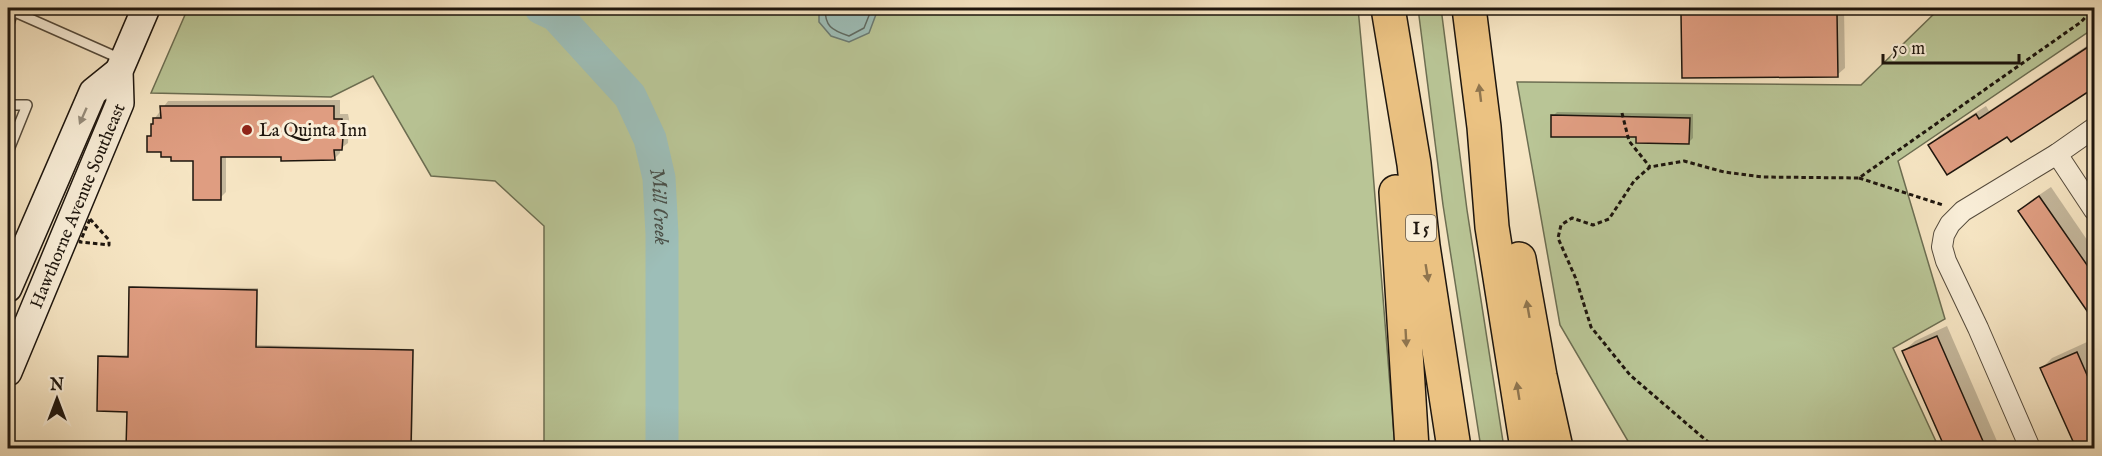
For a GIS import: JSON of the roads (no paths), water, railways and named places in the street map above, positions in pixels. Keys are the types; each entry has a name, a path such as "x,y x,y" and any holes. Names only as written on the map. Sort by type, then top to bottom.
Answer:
{"highway":[{"path":"1386,8 1412,448"},
{"name":"I 5","path":"1386,8 1414,164 1423,246 1454,448"},
{"path":"1469,8 1484,127 1492,227 1527,448"},
{"path":"1484,127 1512,222 1540,376 1556,448"}],"main road":[{"name":"Hawthorne Avenue Southeast","path":"8,372 120,104 121,65 146,8"},
{"name":"Hawthorne Avenue Southeast","path":"8,288 93,92 121,65"}],"street":[{"path":"2030,448 1946,261 1942,247 1944,235 1950,224 1963,211 2057,154 2094,128"},
{"path":"2057,154 2094,210"}],"lane":[{"path":"8,27 10,10 121,65"},
{"path":"8,105 27,105 8,152"}],"water":[{"path":"819,8 878,9 869,33 849,42 831,36 819,22"}],"waterway":[{"name":"Mill Creek","path":"541,8 556,15 630,96 650,139 659,178 662,234 662,448"},
{"name":"Mill Creek","path":"556,8 556,15"}],"place":[{"name":"La Quinta Inn","path":"247,130"}]}
